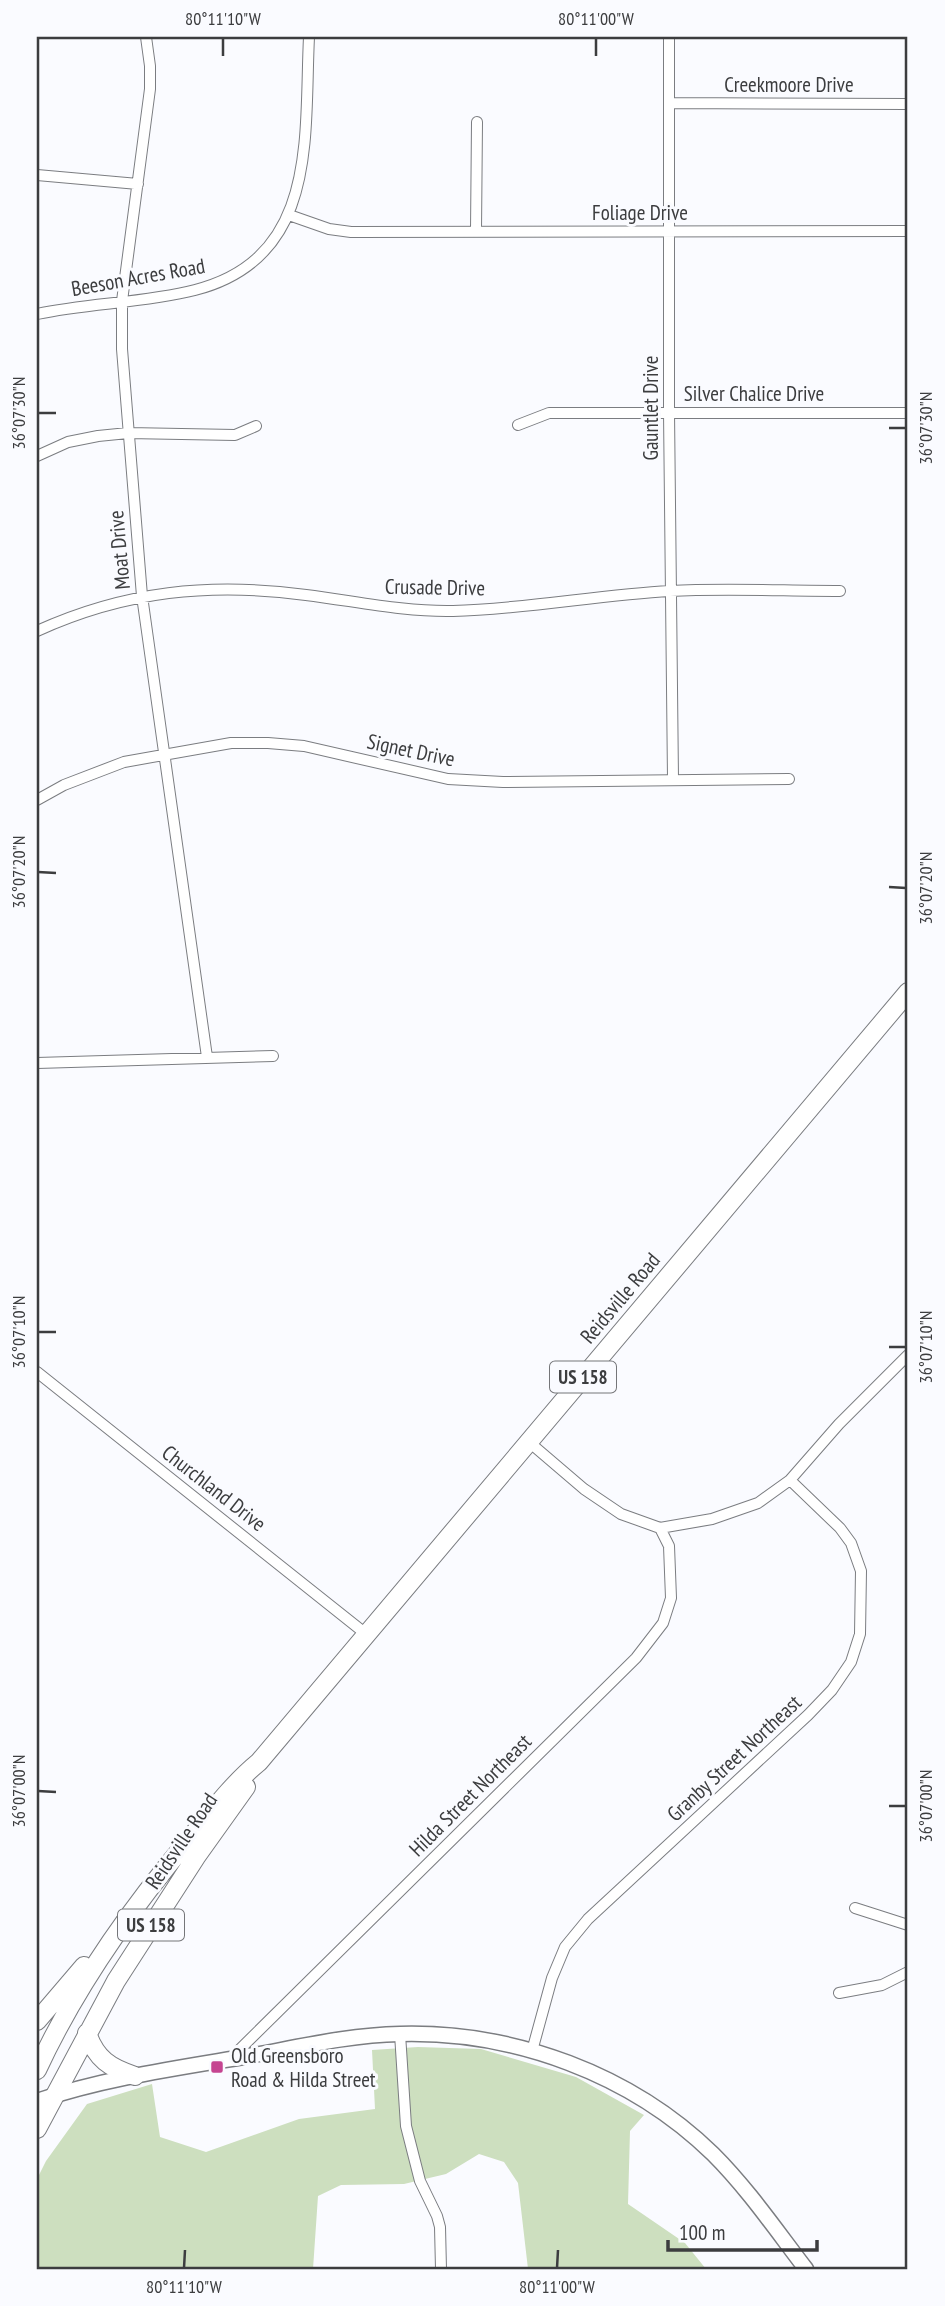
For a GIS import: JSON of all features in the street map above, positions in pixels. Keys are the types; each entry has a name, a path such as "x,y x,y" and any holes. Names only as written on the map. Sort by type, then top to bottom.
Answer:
{"highway":[{"name":"Reidsville Road","path":"37,2070 61,2022 111,1939 150,1885 239,1778 259,1762 908,992"},
{"name":"Reidsville Road","path":"37,2129 45,2098 87,2033 133,1953 247,1785 259,1762"},
{"path":"37,2021 111,1939"},
{"path":"87,2033 93,2048 104,2063 135,2076"}],"main road":[{"path":"45,2098 135,2076 351,2038 400,2034 466,2037 532,2050 615,2084 677,2123 713,2154 747,2192 806,2269"}],"street":[{"name":"Moat Drive","path":"146,37 150,89 122,301 122,349 142,596 207,1058"},
{"name":"Beeson Acres Road","path":"37,314 192,290 226,279 270,244 289,215 302,169 309,37"},
{"name":"Gauntlet Drive","path":"669,37 673,779"},
{"name":"Creekmoore Drive","path":"670,103 908,104"},
{"path":"476,230 477,122"},
{"path":"37,175 138,184"},
{"name":"Foliage Drive","path":"289,215 329,229 371,232 908,231"},
{"name":"Silver Chalice Drive","path":"518,425 549,413 908,413"},
{"path":"37,456 68,442 97,436 128,433 236,435 256,426"},
{"name":"Crusade Drive","path":"37,631 74,614 142,596 207,588 254,590 409,609 454,611 671,591 840,591"},
{"name":"Signet Drive","path":"37,800 64,785 124,762 231,743 304,746 448,779 503,782 789,779"},
{"path":"37,1063 273,1056"},
{"path":"529,1442 584,1489 621,1514 660,1528 712,1519 758,1503 790,1480 839,1424 908,1355"},
{"name":"Churchland Drive","path":"37,1372 366,1634"},
{"name":"Granby Street Northeast","path":"532,2050 552,1978 565,1947 588,1919 808,1715 832,1690 850,1662 860,1633 861,1571 851,1543 840,1528 790,1480"},
{"name":"Hilda Street Northeast","path":"229,2059 636,1658 663,1623 671,1598 669,1546 660,1528"},
{"path":"855,1908 908,1925"},
{"path":"839,1993 882,1985 908,1972"},
{"path":"400,2034 406,2126 420,2181 440,2227 440,2269"}],"green space":[{"path":"418,2047 481,2049 576,2077 644,2115 630,2131 628,2204 685,2243 706,2269 528,2269 518,2183 504,2162 479,2154 446,2174 404,2184 341,2185 318,2196 313,2269 37,2269 37,2179 46,2161 87,2104 152,2084 160,2137 206,2152 299,2119 375,2109 372,2050"}],"place":[{"name":"Old Greensboro Road & Hilda Street","path":"217,2067"}]}
